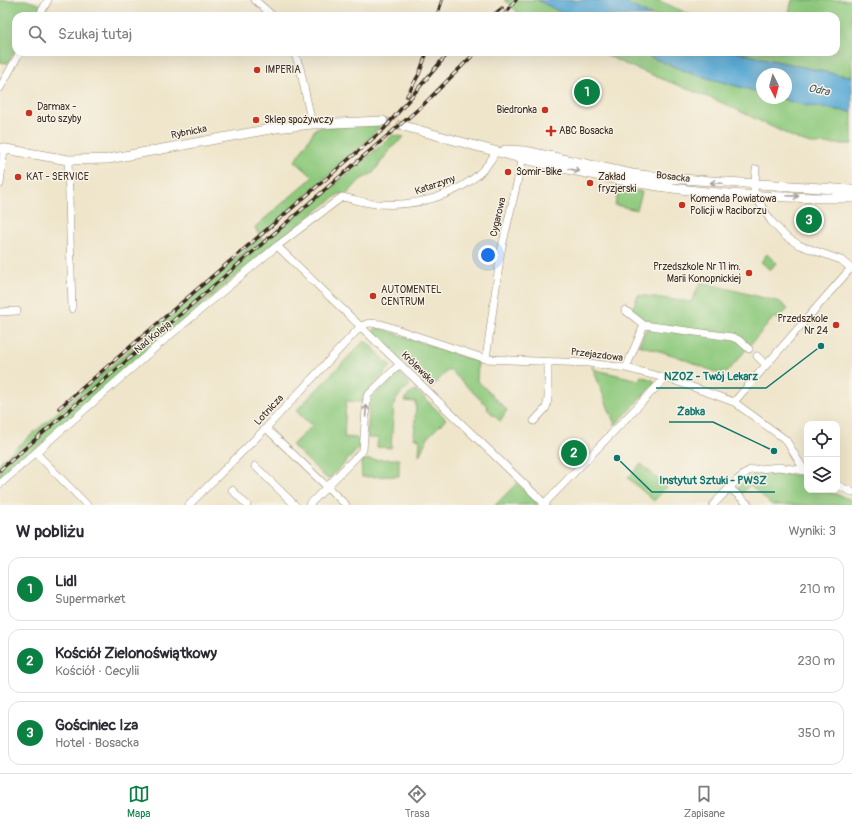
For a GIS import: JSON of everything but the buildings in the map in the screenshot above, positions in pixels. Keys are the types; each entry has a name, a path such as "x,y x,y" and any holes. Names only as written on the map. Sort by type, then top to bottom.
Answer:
{"street":[{"path":"42,12 48,0"},
{"path":"255,0 268,12"},
{"path":"0,88 18,56"},
{"path":"296,56 300,68 312,124"},
{"name":"Rybnicka","path":"2,149 68,160 108,159 243,133 312,124 383,121"},
{"name":"Bosacka","path":"404,126 496,151 639,175 708,182 852,190"},
{"path":"0,184 2,149"},
{"name":"Katarzyny","path":"323,212 342,197 378,204 405,204 435,198 465,185 485,167 496,151"},
{"name":"Bosacka","path":"524,155 597,175 665,187 754,194 852,198"},
{"name":"Cygarowa","path":"486,360 501,251 524,155"},
{"path":"68,160 72,309"},
{"path":"734,402 851,269 841,260 799,245 785,236 771,221 754,194 756,169"},
{"name":"Nad Koleją","path":"0,484 156,347 277,246 323,212"},
{"name":"Królewska","path":"277,246 545,504"},
{"path":"625,310 644,325 732,337 739,340 749,349"},
{"path":"0,312 18,311"},
{"name":"Przejazdowa","path":"361,326 369,323 381,324 486,360 589,363 626,368 664,378 734,402 786,440 804,469"},
{"path":"626,368 644,325"},
{"name":"Lotnicza","path":"189,505 266,428 361,326"},
{"path":"757,356 766,365"},
{"path":"534,421 546,408 548,399 548,361"},
{"path":"309,505 363,450 367,396 400,364"},
{"path":"545,504 664,378"},
{"path":"266,428 346,505"},
{"path":"36,453 87,505"},
{"path":"255,466 295,505"},
{"path":"713,505 750,470 779,467 804,471"},
{"path":"840,486 852,492"},
{"path":"730,488 749,505"},
{"path":"232,490 247,505"}],"green space":[{"path":"0,0 26,0 41,5 37,12 12,12 12,56 8,63 0,62"},
{"path":"504,0 537,0 560,12 518,12"},
{"path":"620,0 658,0 684,12 644,12"},
{"path":"792,0 852,0 852,76 840,75 753,56 840,56 840,12 789,12"},
{"path":"609,56 647,56 693,74 756,91 756,104 792,104 792,102 803,105 852,112 852,144 811,144 801,141 725,104 620,62"},
{"path":"382,123 370,138 260,237 255,227 313,177 295,161 316,128"},
{"path":"393,135 404,137 391,148 373,173 360,180 347,194 339,194 272,245 0,480 0,462 260,237 264,240 331,188"},
{"path":"619,187 642,192 637,210 615,205"},
{"path":"767,254 776,263 770,270 761,262"},
{"path":"701,282 780,302 788,309 778,319 774,317 728,371 720,374 676,356 639,345 645,331 652,326 631,313 638,295 691,302"},
{"path":"376,328 478,362 477,380 507,410 500,421 487,409 488,407 449,369 431,388 376,337 373,332"},
{"path":"363,342 367,342 391,366 363,397 363,402 346,401 344,437 356,438 361,442 360,447 330,478 326,478 292,445 312,426 296,411"},
{"path":"592,366 596,370 639,380 641,376 653,380 655,383 615,425"},
{"path":"396,372 399,372 410,385 400,394 394,403 391,448 377,447 378,438 367,438 370,399"},
{"path":"413,391 417,391 446,419 428,437 419,456 420,439 414,438 416,402 405,401 405,398"},
{"path":"399,459 399,476 362,477 361,460"},
{"path":"641,464 667,487 654,501 628,478"},
{"path":"775,473 804,476 804,493 832,493 852,500 852,505 772,505 750,485 741,494 738,487 749,477"},
{"path":"517,483 538,504 495,505"}],"water":[{"path":"537,0 620,0 644,12 560,12"},
{"name":"Odra","path":"647,56 753,56 840,75 852,76 852,112 803,105 792,102 792,68 756,68 756,91 693,74"}],"tunnel":[{"path":"383,121 404,126"}],"railway":[{"path":"438,12 442,0"},
{"path":"506,12 516,0"},
{"path":"497,12 502,8"},
{"path":"407,96 419,74 426,56"},
{"path":"59,408 384,129 446,56"},
{"path":"0,470 423,105 472,56"}],"place":[{"name":"IMPERIA","path":"257,70"},
{"name":"Lidl","path":"587,92"},
{"name":"Biedronka","path":"545,110"},
{"name":"Darmax - auto szyby","path":"29,113"},
{"name":"Sklep spożywczy","path":"256,120"},
{"name":"ABC Bosacka","path":"551,131"},
{"name":"Somir-Bike","path":"508,172"},
{"name":"KAT - SERVICE","path":"18,177"},
{"name":"Zakład fryzjerski","path":"590,183"},
{"name":"Komenda Powiatowa Policji w Raciborzu","path":"682,205"},
{"name":"Gościniec Iza","path":"809,220"},
{"name":"Przedszkole Nr 11 im. Marii Konopnickiej","path":"749,273"},
{"name":"AUTOMENTEL CENTRUM","path":"373,296"},
{"name":"Przedszkole Nr 24","path":"836,325"},
{"name":"NZOZ - Twój Lekarz","path":"821,346"},
{"name":"Żabka","path":"774,451"},
{"name":"Kościół Zielonoświątkowy","path":"574,453"},
{"name":"Instytut Sztuki - PWSZ","path":"617,458"}]}
